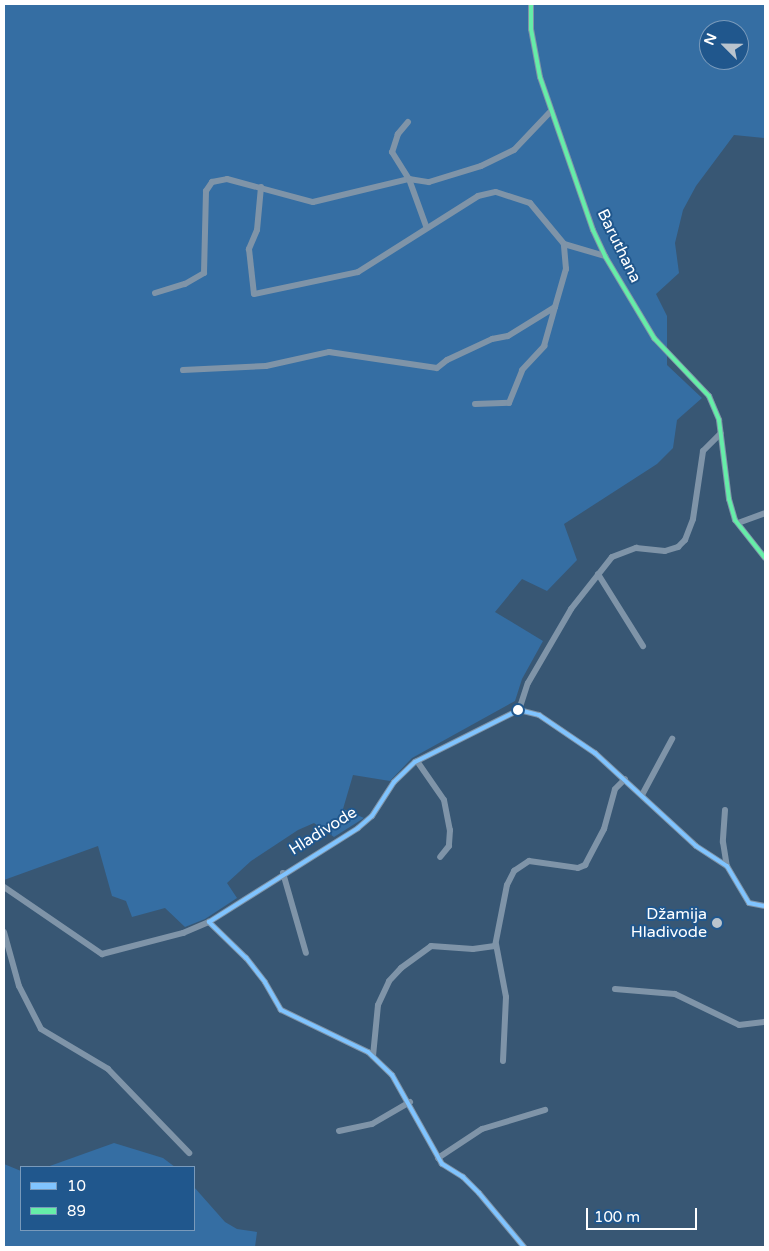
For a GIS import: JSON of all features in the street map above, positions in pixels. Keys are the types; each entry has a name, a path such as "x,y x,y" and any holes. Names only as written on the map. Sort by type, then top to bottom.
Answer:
{"street":[{"name":"Baruthana","path":"531,4 531,30 540,77 578,190 605,256 654,338 709,396 721,433 729,499 738,523 765,558"},
{"path":"155,293 185,284 204,273 202,248 208,186 227,179 313,202 409,179 429,182 481,166 514,150 551,110"},
{"path":"408,122 398,134 392,152 409,179 426,226"},
{"path":"261,187 257,230 249,249 254,294 358,272 426,226 478,196 496,192 530,202 564,244 566,269 544,346 522,370 509,403 475,404"},
{"path":"564,244 605,256"},
{"path":"183,370 266,366 329,352 438,368 447,360 492,339 508,336 555,307"},
{"path":"721,433 703,451 693,519 685,540 678,547 665,551 623,551 612,557 571,609 538,664 519,710 539,715 572,735 625,779 696,846 727,866"},
{"path":"738,523 765,513"},
{"path":"596,575 644,646"},
{"name":"Hladivode","path":"4,887 102,954 209,922 283,873 358,828 372,816 403,772 417,761 519,710"},
{"path":"642,795 672,739"},
{"path":"417,761 444,800 449,846 440,857"},
{"path":"503,1061 506,997 496,944 507,885 514,871 529,861 578,868 585,865 604,829 615,789 625,779"},
{"path":"725,810 722,842 727,866 749,903 765,906"},
{"path":"283,873 306,953"},
{"path":"209,922 265,982 281,1010 373,1056 392,1075 410,1102 438,1158 479,1193 524,1247"},
{"path":"4,932 19,986 41,1029 108,1069 189,1153"},
{"path":"373,1056 378,1005 389,981 401,968 431,946 489,949 496,944"},
{"path":"615,989 675,994 739,1025 765,1022"},
{"path":"339,1132 372,1124 410,1102"},
{"path":"438,1158 482,1129 545,1110"}],"shaded area":[{"path":"4,4 765,4 765,138 734,135 696,186 683,210 675,243 679,273 656,294 667,316 667,365 702,398 677,420 673,448 657,464 564,524 577,560 547,591 522,579 495,612 543,641 522,679 515,701 412,758 390,781 353,775 343,809 364,818 334,837 314,823 298,830 251,861 227,883 237,898 205,919 185,927 165,908 132,917 126,901 112,896 98,846 4,880"},
{"path":"114,1143 163,1158 174,1166 50,1166"},
{"path":"4,1164 20,1171 20,1231 195,1231 195,1188 225,1222 237,1229 257,1232 255,1247 4,1247"}],"transit line":[{"name":"89","path":"531,4 531,29 540,77 593,230 605,256 654,338 709,396 719,420 729,499 735,520 765,558"},
{"name":"10","path":"524,1247 479,1193 463,1177 442,1164 392,1075 368,1052 281,1010 265,982 246,958 209,922 358,828 372,816 394,782 415,762 519,710 539,715 595,753 696,846 727,866 749,903 765,906"}],"place":[{"name":"Džamija Hladivode","path":"717,923"}]}
